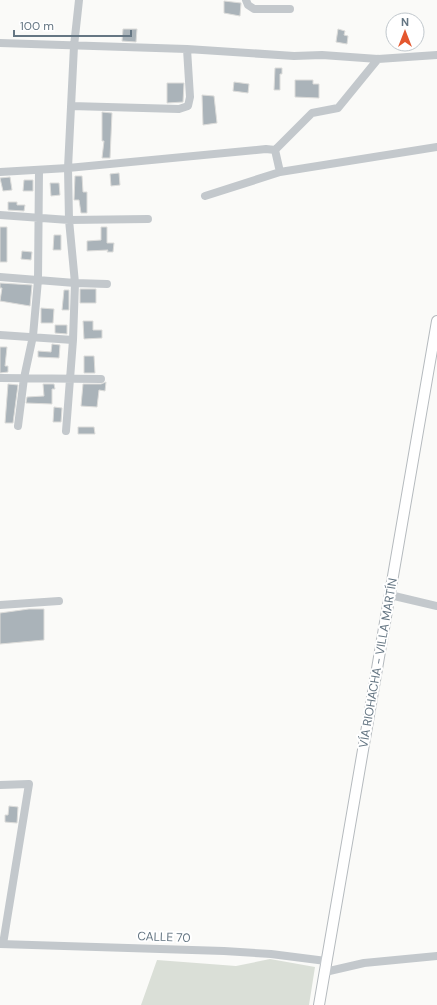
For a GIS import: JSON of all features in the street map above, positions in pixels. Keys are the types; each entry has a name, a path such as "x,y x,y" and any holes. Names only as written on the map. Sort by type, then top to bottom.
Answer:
{"main road":[{"name":"VÍA RIOHACHA - VILLA MARTÍN","path":"319,1005 390,595 434,355 437,321"}],"street":[{"path":"66,431 73,340 75,284 69,220 68,168 74,46 79,0"},
{"path":"246,0 248,5 254,9 290,8"},
{"path":"0,43 187,49 294,56 378,59 437,55"},
{"path":"71,106 179,109 188,106 190,97 187,49"},
{"path":"275,150 312,113 338,108 378,59"},
{"path":"205,196 280,172 437,147"},
{"path":"0,172 68,168 266,149 275,150"},
{"path":"275,150 280,172"},
{"path":"18,426 24,378 33,336 38,280 39,170"},
{"path":"0,215 69,220 148,219"},
{"path":"0,277 75,284 106,284"},
{"path":"0,335 33,336 73,340"},
{"path":"0,378 101,379"},
{"path":"390,595 437,606"},
{"path":"0,605 60,601"},
{"path":"0,785 29,784 2,944"},
{"name":"CALLE 70","path":"2,944 224,951 271,954 326,961"},
{"path":"325,972 364,963 437,956"}],"shaded area":[{"path":"270,959 315,967 309,1005 141,1005 157,960 236,966"}],"building":[{"path":"224,1 241,3 240,16 224,13"},
{"path":"123,29 137,29 136,42 122,41"},
{"path":"338,29 345,31 344,35 348,36 347,44 336,42"},
{"path":"275,68 282,68 282,74 280,74 280,90 274,90"},
{"path":"295,80 313,80 313,84 319,84 319,98 295,97"},
{"path":"234,82 249,84 248,93 233,91"},
{"path":"167,83 184,83 183,102 167,103"},
{"path":"202,95 214,96 217,123 203,125"},
{"path":"102,112 112,113 110,158 102,158 104,141 102,141"},
{"path":"119,173 120,185 111,186 110,174"},
{"path":"75,176 82,176 83,192 87,192 87,213 81,213 79,200 74,200"},
{"path":"10,177 12,190 3,191 0,178"},
{"path":"24,180 33,180 33,191 23,191"},
{"path":"50,183 59,183 60,195 51,196"},
{"path":"8,202 17,202 17,205 25,205 24,211 8,210"},
{"path":"0,227 7,227 7,262 0,262"},
{"path":"101,227 107,227 107,243 114,243 113,252 107,252 108,250 87,251 87,241 101,240"},
{"path":"54,235 61,235 61,250 53,250"},
{"path":"22,251 32,252 31,260 21,259"},
{"path":"0,283 32,285 30,306 0,301 2,288 0,288"},
{"path":"80,289 96,289 96,303 80,303"},
{"path":"64,290 69,290 69,310 62,310"},
{"path":"41,308 54,309 53,323 41,323"},
{"path":"83,321 93,321 93,330 102,330 102,338 84,339"},
{"path":"55,325 67,325 67,334 55,333"},
{"path":"52,344 60,345 59,358 38,357 38,351 51,352"},
{"path":"0,347 7,347 5,366 8,366 8,372 0,373"},
{"path":"84,356 94,356 95,373 84,373"},
{"path":"106,382 105,391 99,390 97,407 81,406 83,384 101,384"},
{"path":"8,384 18,385 13,423 5,423"},
{"path":"43,384 54,384 55,389 52,389 52,404 26,403 27,397 44,396"},
{"path":"54,407 62,408 61,422 53,422"},
{"path":"78,427 94,427 95,434 78,434"},
{"path":"29,609 44,609 44,640 0,644 0,613"},
{"path":"9,806 18,807 17,823 5,822 5,815 8,815"}]}
